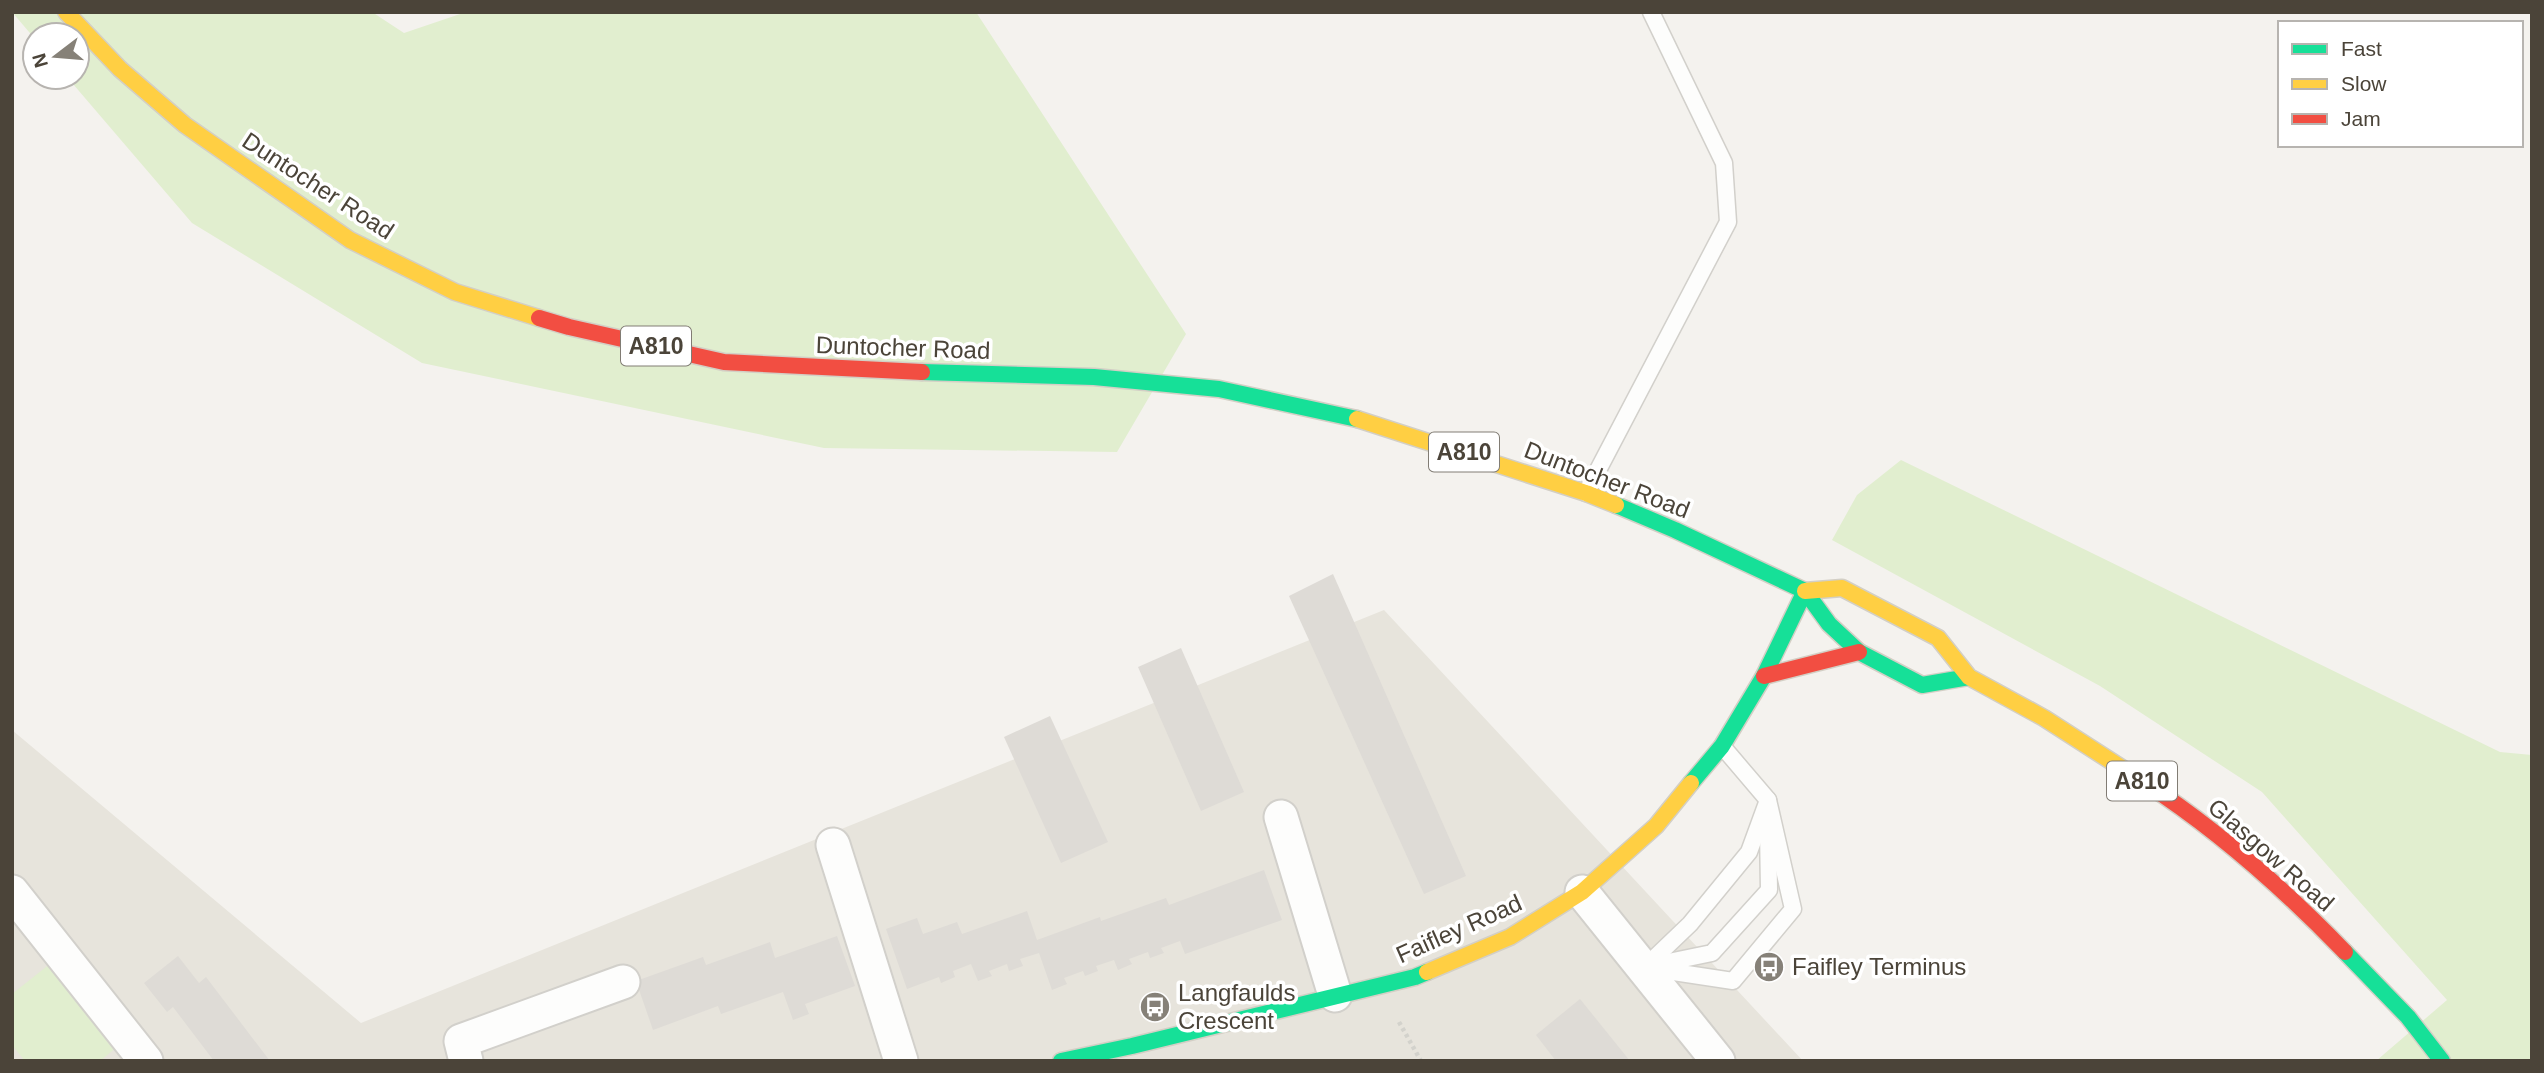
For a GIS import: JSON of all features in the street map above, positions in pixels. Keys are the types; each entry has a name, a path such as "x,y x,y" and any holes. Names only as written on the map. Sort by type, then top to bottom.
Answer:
{"main road":[{"name":"Duntocher Road","path":"66,12 120,69 185,125 350,240 455,292 569,327 724,362 867,371 1094,377 1219,389 1342,414 1586,494 1675,530 1805,591"},
{"name":"Glasgow Road","path":"1805,591 1842,588 1938,638 1969,677 2044,718 2179,805 2300,906 2407,1017 2442,1061"},
{"name":"A810","path":"1805,591 1829,624 1859,652 1922,685 1969,677"},
{"name":"Faifley Road","path":"1061,1061 1138,1053 1335,995 1415,977 1510,937 1582,892 1656,826 1722,746 1764,676 1805,591"},
{"path":"1764,676 1859,652"}],"street":[{"path":"1282,817 1335,995"},
{"path":"833,845 901,1061"},
{"path":"1582,892 1718,1061"},
{"path":"17,908 146,1061"},
{"path":"466,1061 461,1041 623,982"}],"lane":[{"path":"1586,494 1728,222 1724,163 1651,12"},
{"path":"1644,967 1733,981 1793,909 1768,800 1722,746"},
{"path":"1644,967 1690,924 1749,852 1768,800"},
{"path":"1644,967 1712,953 1769,890 1768,800"}],"shaded area":[{"path":"1384,610 1803,1061 12,1061 12,730 361,1023"}],"green space":[{"path":"12,12 372,12 404,33 466,12 976,12 1186,334 1117,452 824,448 422,363 192,223 79,91 91,91 91,21 21,23"},
{"path":"1901,460 2500,752 2532,755 2532,1061 2376,1061 2447,1000 2262,792 2100,686 1832,540 1857,495"},
{"path":"51,963 117,1047 100,1061 25,1061 12,1045 12,994"}],"building":[{"path":"1333,574 1466,876 1424,894 1289,596"},
{"path":"1181,648 1244,792 1201,811 1138,667"},
{"path":"1050,716 1108,842 1061,863 1004,737"},
{"path":"1264,870 1282,920 1185,954 1180,941 1161,948 1164,953 1150,958 1148,952 1129,959 1132,964 1118,970 1114,960 1096,966 1098,971 1085,976 1083,971 1064,978 1067,984 1052,990 1039,953 1020,959 1023,966 1009,971 1007,964 989,971 992,976 978,981 971,964 953,971 955,977 941,983 939,977 907,989 886,929 917,918 923,934 957,922 962,934 1027,911 1037,940 1100,917 1101,921 1166,898 1169,905"},
{"path":"837,936 855,986 805,1004 809,1014 793,1020 783,992 721,1014 718,1006 653,1030 636,981 703,957 706,965 770,942 775,958"},
{"path":"178,956 199,983 206,977 270,1061 214,1061 173,1007 167,1012 144,983"},
{"path":"1580,999 1630,1061 1556,1061 1536,1035"}],"traffic: fast":[{"path":"922,372 1094,377 1219,389 1357,419"},
{"path":"1616,505 1805,591 1829,624 1859,652 1922,685 1969,677"},
{"path":"1691,783 1722,746 1764,676 1805,591"},
{"path":"2345,952 2408,1017 2442,1061"},
{"path":"1061,1061 1132,1046 1427,972"}],"traffic: slow":[{"path":"66,12 120,69 185,125 350,240 455,292 539,318"},
{"path":"1357,419 1616,505"},
{"path":"1805,591 1842,588 1938,638 1969,677 2044,718 2145,783"},
{"path":"1427,972 1510,937 1582,892 1656,826 1691,783"}],"traffic: jam":[{"path":"539,318 724,362 922,372"},
{"path":"1764,676 1859,652"},
{"path":"2145,783 2199,821 2250,862 2345,952"}],"place":[{"name":"Faifley Terminus","path":"1769,967"},
{"name":"Langfaulds Crescent","path":"1155,1007"}]}
